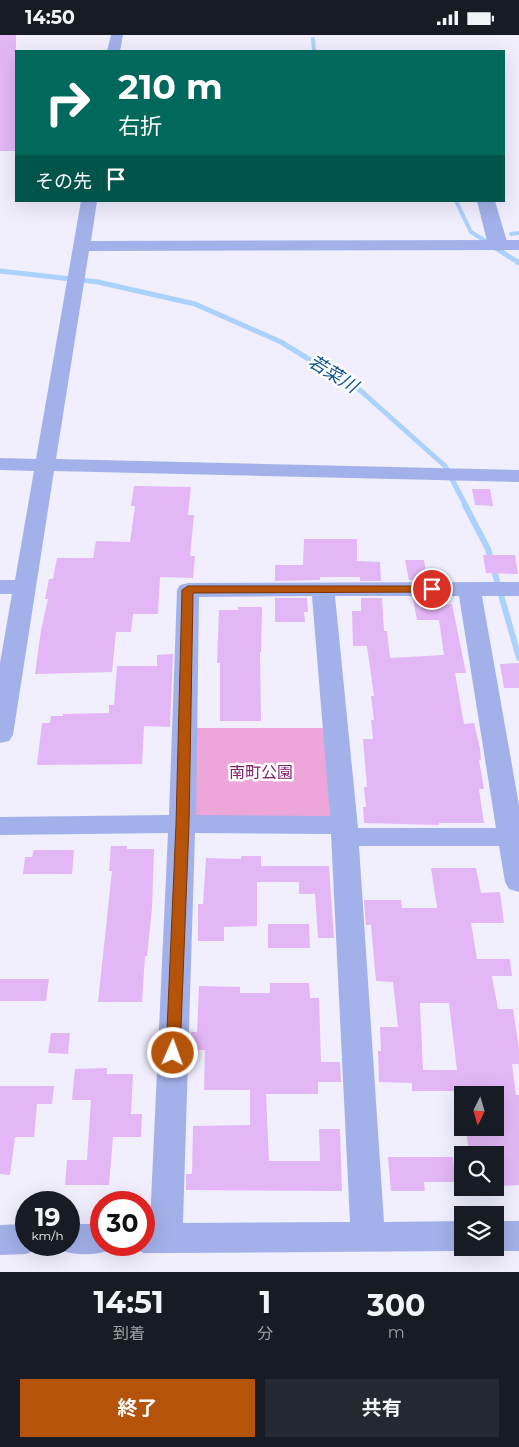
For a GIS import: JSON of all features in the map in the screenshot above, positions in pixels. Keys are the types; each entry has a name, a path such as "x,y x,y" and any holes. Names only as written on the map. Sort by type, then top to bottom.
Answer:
{"street":[{"path":"114,50 117,35"},
{"path":"0,735 89,202"},
{"path":"486,202 498,245"},
{"path":"81,246 519,245"},
{"path":"0,464 519,476"},
{"path":"0,587 25,587"},
{"path":"324,589 344,831 368,1237"},
{"path":"469,589 515,837 519,882"},
{"path":"454,1237 155,1238 182,824 188,590 519,589"},
{"path":"0,826 182,824 515,837"},
{"path":"504,1236 519,1236"},
{"path":"0,1240 15,1239"}],"green space":[{"name":"南町公園","path":"196,728 325,728 330,816 193,817"}],"building":[{"path":"0,35 16,35 15,151 0,151"},
{"path":"134,486 191,487 188,515 194,515 190,556 195,556 193,578 160,577 158,614 133,614 131,632 116,632 112,672 35,674 41,630 48,599 45,599 49,579 53,579 57,558 93,558 96,541 130,542 135,506 131,506"},
{"path":"472,489 490,489 493,506 475,505"},
{"path":"304,539 357,539 357,561 380,562 381,581 360,581 360,577 320,577 320,580 275,581 275,565 303,565"},
{"path":"483,555 515,555 518,574 486,573"},
{"path":"405,560 424,560 427,580 409,580"},
{"path":"275,598 307,598 308,612 304,612 305,622 275,622"},
{"path":"361,598 382,598 384,631 387,631 390,658 444,655 439,620 417,620 413,598 430,598 431,605 452,604 466,673 455,673 464,724 474,723 480,748 481,760 479,760 484,789 479,789 484,823 439,823 439,825 364,823 363,807 366,807 364,787 367,787 363,739 373,739 371,720 374,720 371,696 374,696 367,646 353,646 352,611 361,611"},
{"path":"238,607 262,607 260,652 261,721 220,721 220,663 217,663 219,610 238,610"},
{"path":"173,654 170,727 144,726 142,764 37,765 42,723 50,723 51,716 63,716 63,714 109,713 109,705 114,705 117,666 157,666 157,655"},
{"path":"519,663 519,688 504,688 500,664"},
{"path":"111,846 127,846 127,849 154,849 152,908 147,956 145,956 142,1002 98,1002 112,871 109,871"},
{"path":"34,850 74,850 72,874 23,874 25,857 32,857"},
{"path":"241,856 261,856 261,866 329,866 334,938 318,938 315,894 299,894 299,882 257,882 257,926 224,927 224,941 198,941 198,904 203,904 206,858 241,859"},
{"path":"431,868 476,868 481,893 500,892 504,923 471,923 477,959 510,959 512,976 492,976 498,1009 513,1009 519,1048 519,1064 512,1064 516,1095 519,1095 519,1185 504,1186 504,1146 468,1146 467,1136 504,1136 504,1086 454,1086 454,1091 412,1091 412,1083 379,1082 378,1051 381,1051 380,1027 398,1027 393,982 376,981 371,925 366,925 364,900 401,900 402,908 437,908","holes":["420,1003 449,1003 457,1070 423,1070"]},
{"path":"268,924 309,924 310,948 268,948"},
{"path":"0,979 49,979 46,1001 0,1001"},
{"path":"270,983 309,983 310,998 319,998 321,1062 340,1062 341,1082 318,1082 318,1094 266,1094 269,1161 320,1161 319,1129 340,1129 342,1191 186,1190 186,1174 192,1174 193,1126 250,1125 250,1090 204,1090 205,1050 190,1050 191,1032 197,1032 199,986 240,987 240,993 270,993"},
{"path":"51,1033 70,1033 68,1054 48,1053"},
{"path":"107,1068 107,1074 133,1074 131,1114 142,1114 141,1137 113,1137 109,1185 65,1185 67,1160 87,1160 91,1100 72,1100 75,1069"},
{"path":"0,1086 54,1086 52,1104 37,1104 34,1137 15,1137 10,1175 0,1174"},
{"path":"388,1157 453,1157 454,1182 424,1182 425,1191 391,1191"}],"waterway":[{"path":"313,39 314,50"},
{"path":"456,202 471,232 487,242"},
{"path":"511,234 519,233"},
{"path":"485,241 519,263"},
{"name":"若菜川","path":"0,271 98,282 195,304 281,342 361,391 445,466 466,506"},
{"name":"若菜川","path":"465,505 488,549 519,658"}],"route":[{"path":"173,1053 182,824 188,590 432,589"}]}
